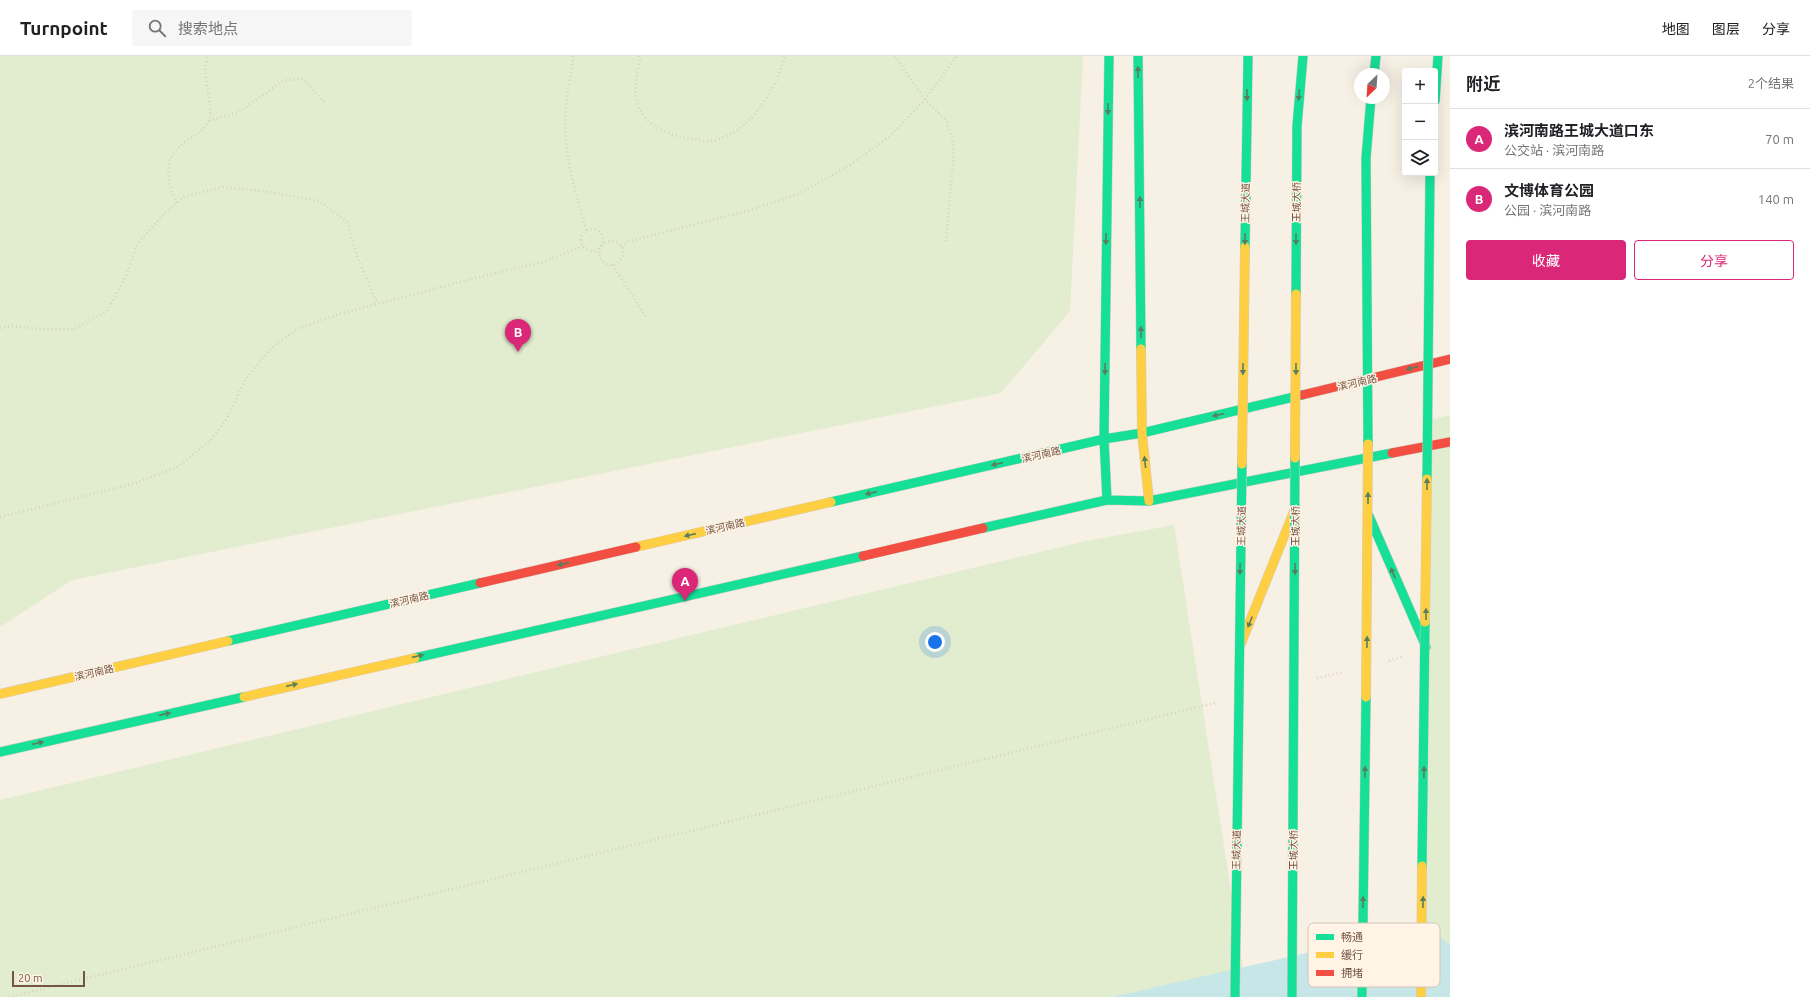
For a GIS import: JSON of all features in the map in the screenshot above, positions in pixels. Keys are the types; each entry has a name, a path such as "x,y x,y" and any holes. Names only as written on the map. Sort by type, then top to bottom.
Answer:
{"main road":[{"path":"1107,500 1104,439 1109,56"},
{"path":"1138,56 1142,433 1149,501"},
{"name":"王城大道","path":"1235,997 1248,56"},
{"name":"王城大桥","path":"1292,997 1297,126 1303,56"},
{"path":"1375,68 1376,56"},
{"path":"1437,68 1438,56"},
{"path":"1363,923 1369,516 1366,158 1371,104"},
{"path":"1422,923 1430,176"},
{"name":"滨河南路","path":"0,694 1104,439 1142,433 1450,359"},
{"path":"0,752 1107,500 1149,501 1450,442"},
{"path":"1239,649 1296,508"},
{"path":"1369,516 1426,647"},
{"path":"1362,987 1362,997"},
{"path":"1421,987 1421,997"}],"path":[{"path":"208,56 205,75 210,111 209,121"},
{"path":"576,56 573,57 566,105 565,142 573,186 586,231"},
{"path":"639,56 640,60 635,85 637,102 644,116 660,129 681,138 710,141 733,132 756,113 772,90 785,56"},
{"path":"895,56 925,100 946,120 953,140 953,160 946,241"},
{"path":"622,247 627,242 751,210 798,194 848,166 888,138 925,100 957,56"},
{"path":"177,203 170,189 167,174 170,157 184,142 200,132 209,121 238,112 284,80 303,78 325,103"},
{"path":"0,328 12,326 40,329 74,329 107,311 127,274 137,244 164,214 184,197 222,187 270,192 319,201 347,222 357,256 377,303"},
{"path":"583,246 582,236 586,231 593,230 599,233 602,239 601,246 599,250 600,258 605,264 613,265 624,255 622,247 612,241 608,241 601,246 592,251 583,246"},
{"path":"0,517 136,483 179,466 211,440 227,419 245,380 271,348 299,328 377,303 543,262 583,246"},
{"path":"613,265 647,319"},
{"path":"1388,661 1404,657"},
{"path":"1311,680 1350,670"},
{"path":"9,997 1218,702"}],"green space":[{"path":"0,56 1083,56 1070,311 1001,393 72,580 0,627"},
{"path":"1450,415 1450,945 1440,937 1440,923 1426,923 1426,421"},
{"path":"1174,525 1243,968 1112,997 0,997 0,800 1086,541"}],"water":[{"path":"1440,937 1450,945 1450,997 1112,997 1308,953 1308,987 1440,987"}],"traffic: fast":[{"path":"1107,500 1104,439 1109,56"},
{"path":"1138,56 1141,349"},
{"path":"1245,247 1248,56"},
{"path":"1296,294 1297,126 1303,56"},
{"path":"1375,68 1376,56"},
{"path":"1437,68 1438,56"},
{"path":"1368,444 1366,158 1370,104"},
{"path":"1427,479 1430,176"},
{"path":"831,502 1104,439 1142,433 1302,395"},
{"path":"983,528 1107,500 1149,501 1392,453"},
{"path":"1292,997 1295,458"},
{"path":"1235,997 1242,464"},
{"path":"1369,516 1426,647"},
{"path":"415,658 863,556"},
{"path":"228,641 480,583"},
{"path":"1422,866 1425,622"},
{"path":"0,752 244,697"},
{"path":"1363,923 1366,697"},
{"path":"1362,987 1362,997"}],"traffic: slow":[{"path":"1242,464 1245,247"},
{"path":"1295,458 1296,294"},
{"path":"1141,349 1142,433 1149,501"},
{"path":"1366,697 1368,444"},
{"path":"1425,622 1427,479"},
{"path":"636,547 831,502"},
{"path":"1240,646 1295,509"},
{"path":"0,694 228,641"},
{"path":"244,697 415,658"},
{"path":"1422,866 1422,923"},
{"path":"1421,987 1421,997"}],"traffic: jam":[{"path":"1302,395 1450,359"},
{"path":"1392,453 1450,442"},
{"path":"863,556 983,528"},
{"path":"480,583 636,547"}],"place":[{"name":"文博体育公园","path":"518,352"},
{"name":"滨河南路王城大道口东","path":"685,601"}]}
